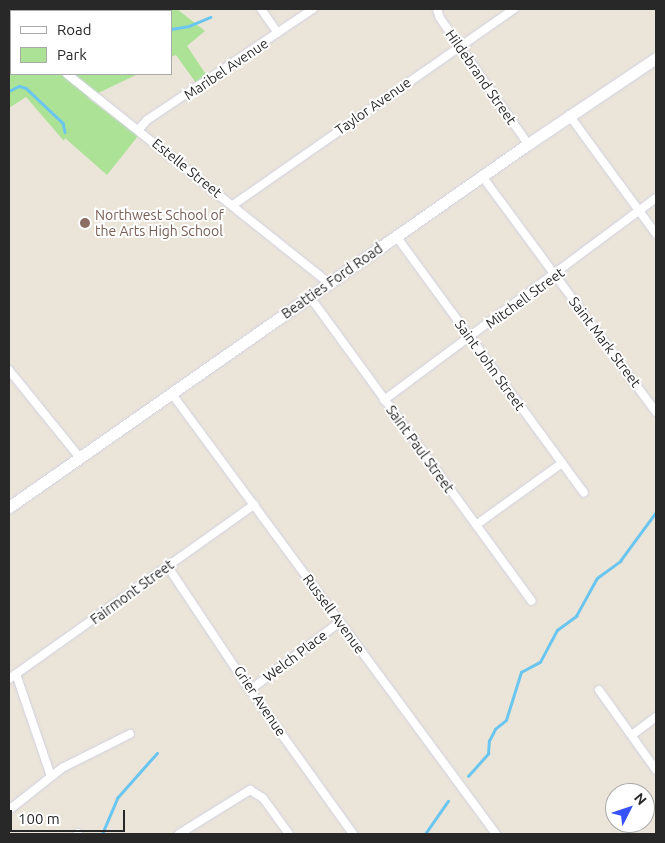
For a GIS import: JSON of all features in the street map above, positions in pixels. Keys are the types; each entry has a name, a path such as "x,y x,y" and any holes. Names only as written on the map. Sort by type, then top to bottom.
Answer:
{"main road":[{"name":"Beatties Ford Road","path":"9,508 569,115 656,58"}],"street":[{"path":"261,9 278,33"},
{"name":"Maribel Avenue","path":"139,129 147,120 313,9"},
{"name":"Hildebrand Street","path":"437,9 460,46 528,144"},
{"name":"Taylor Avenue","path":"233,205 514,9"},
{"name":"Estelle Street","path":"68,75 139,129 329,283"},
{"path":"569,115 656,234"},
{"name":"Saint Mark Street","path":"482,176 656,412"},
{"name":"Mitchell Street","path":"384,400 555,275 656,198"},
{"name":"Saint John Street","path":"396,236 584,493"},
{"name":"Saint Paul Street","path":"310,297 532,601"},
{"path":"9,370 80,458"},
{"name":"Russell Avenue","path":"172,394 496,834"},
{"path":"476,525 562,463"},
{"name":"Fairmont Street","path":"9,679 254,505"},
{"name":"Grier Avenue","path":"168,567 250,690 354,834"},
{"name":"Welch Place","path":"250,690 340,622"},
{"path":"16,674 51,776"},
{"path":"599,690 656,770"},
{"path":"632,736 656,717"},
{"path":"9,810 51,776 76,760 130,734"},
{"path":"180,834 250,790 262,798 289,834"}],"green space":[{"path":"9,9 177,9 205,31 187,46 207,76 196,83 176,55 172,57 172,10 10,10 10,75 136,75 88,98 138,136 107,175 65,138 64,141 26,97 9,108"}],"waterway":[{"path":"172,29 189,26 210,17"},
{"path":"9,91 19,86 26,88 63,123 65,132"},
{"path":"468,776 488,754 489,741 495,729 506,720 521,672 540,662 557,630 576,616 597,578 620,561 656,512"},
{"path":"102,834 117,798 157,753"},
{"path":"425,834 448,801"}],"place":[{"name":"Northwest School of the Arts High School","path":"85,223"}]}
